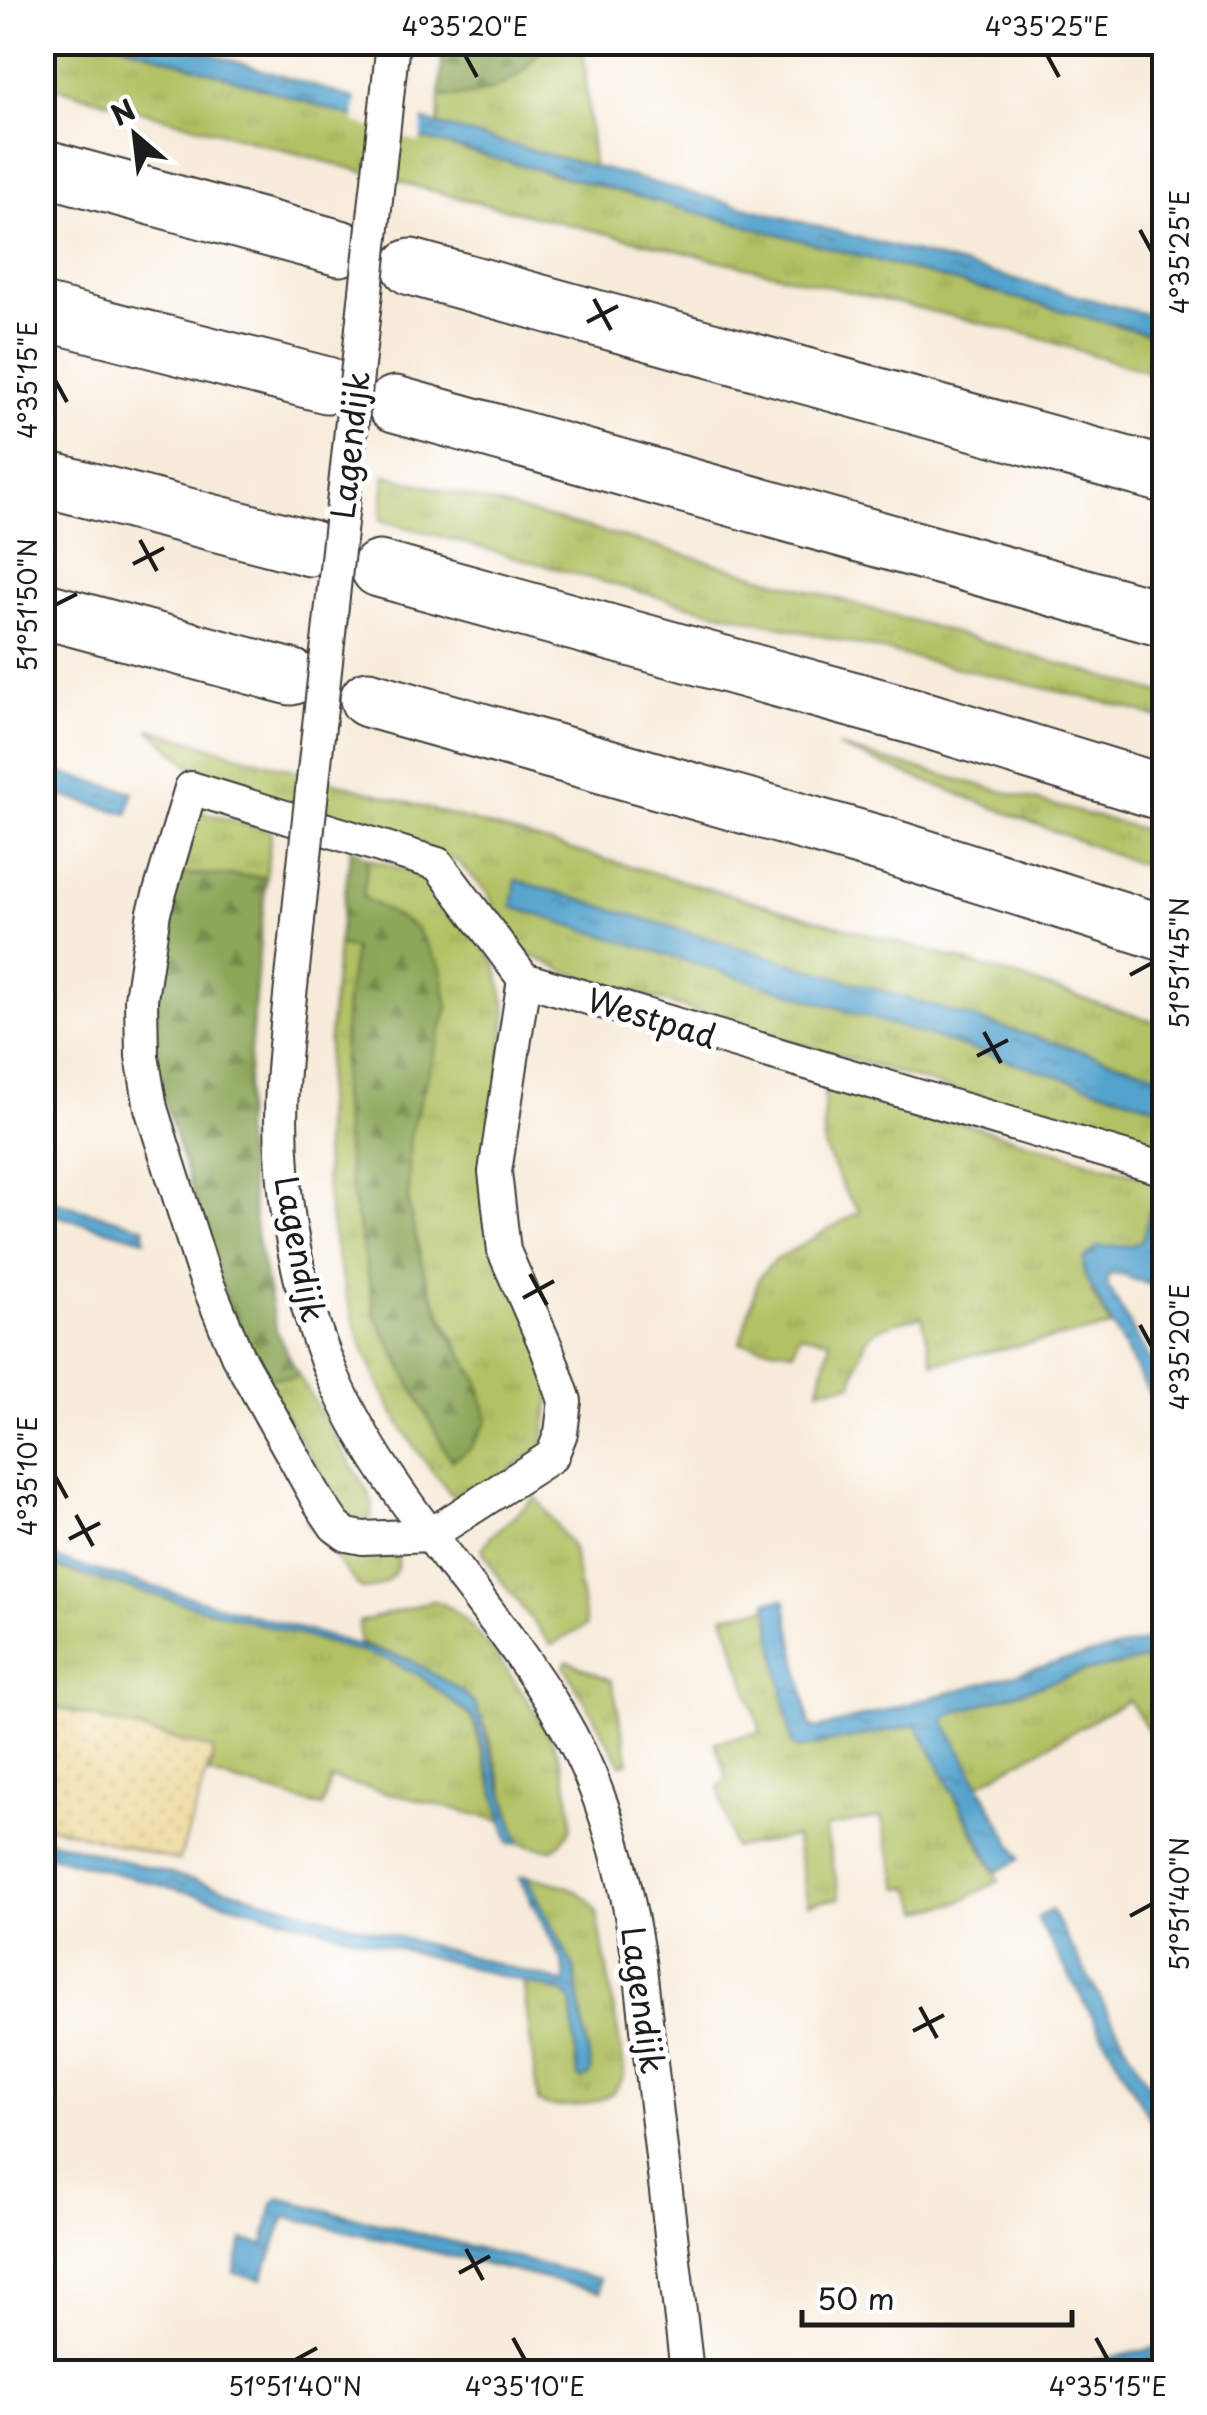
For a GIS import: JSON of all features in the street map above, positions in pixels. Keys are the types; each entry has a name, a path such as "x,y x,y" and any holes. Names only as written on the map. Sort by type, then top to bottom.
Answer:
{"highway":[{"path":"42,167 340,248"},
{"path":"411,267 1164,475"},
{"path":"42,312 326,385"},
{"path":"395,404 1164,619"},
{"path":"42,478 310,548"},
{"path":"378,569 916,717 1164,794"},
{"path":"42,610 291,677"},
{"path":"368,699 884,845 1164,933"}],"street":[{"name":"Lagendijk","path":"393,42 298,920 282,1089 284,1186 302,1283 327,1363 370,1449 395,1490 559,1714 615,1839 643,1986 687,2372"},
{"path":"192,788 438,864 524,979 496,1172 504,1251 565,1401 561,1433 552,1456 430,1535 347,1535 335,1526 319,1502 237,1355 184,1215 151,1108 142,1056 141,999 154,912 192,788"},
{"name":"Westpad","path":"524,979 1164,1169"}],"green space":[{"path":"443,42 542,43 525,68 500,86 470,95 440,96"},
{"path":"42,43 119,43 420,138 1164,338 1164,377 1026,334 463,199 43,84"},
{"path":"542,43 583,43 593,168 438,125 440,96 470,95 500,86 525,68"},
{"path":"385,475 652,545 1164,694 1164,720 1125,707 684,604 381,520"},
{"path":"149,729 1008,974 1164,1025 1164,1150 1109,1128 949,1089 567,972 520,950 501,923 488,893 457,861 238,789 189,765"},
{"path":"838,747 1164,835 1164,874"},
{"path":"198,811 271,831 266,877 179,874"},
{"path":"351,847 368,858 363,897 416,928 441,968 448,1007 410,1136 408,1202 424,1274 449,1334 479,1382 488,1420 470,1449 451,1461 376,1317 350,1182 341,1096 346,1001 354,949 338,945"},
{"path":"368,858 435,880 496,964 507,1011 491,1151 553,1380 543,1446 461,1506 418,1452 376,1378 347,1297 329,1212 324,1127 338,945 354,948 341,1096 350,1182 376,1317 479,1382 433,1295 412,1232 407,1200 406,1167 413,1118 448,1007 388,912 362,897"},
{"path":"179,874 266,877 243,1128 257,1239 277,1332 298,1374 292,1378 263,1377 233,1320 157,1078 156,998 163,927"},
{"path":"824,1082 1152,1179 1157,1188 1142,1240 1130,1246 1091,1292 1111,1327 933,1363 922,1316 871,1334 852,1384 819,1389 830,1340 799,1334 794,1351 740,1343 759,1277 774,1261 860,1211 846,1194 824,1147"},
{"path":"298,1374 369,1494 371,1518 361,1524 350,1523 263,1377 291,1378"},
{"path":"536,1497 573,1548 586,1626 551,1645 493,1570 482,1549 490,1537"},
{"path":"305,1521 314,1521 398,1558 395,1571 381,1585 361,1589"},
{"path":"42,1564 386,1659 419,1675 471,1716 503,1821 331,1779 322,1807 209,1774 214,1750 43,1703"},
{"path":"432,1601 447,1606 483,1640 536,1713 557,1751 572,1820 568,1834 551,1850 519,1843 483,1718 410,1660 360,1643 359,1622"},
{"path":"768,1607 792,1745 799,1749 917,1725 999,1881 957,1903 921,1911 911,1887 899,1888 881,1817 825,1827 840,1898 808,1904 795,1837 733,1848 719,1787 727,1779 715,1742 761,1732 724,1615"},
{"path":"1164,1656 1164,1738 1157,1743 1129,1700 979,1784 945,1722 948,1715 1079,1673"},
{"path":"567,1661 612,1681 629,1762 621,1764 564,1665"},
{"path":"526,1876 576,1891 597,1912 624,2076 611,2093 593,2102 563,2107 538,2102 523,1981 571,1998 578,2076 574,1967"}],"sand":[{"path":"42,1704 214,1750 179,1861 43,1824"}],"water":[{"path":"119,43 177,43 438,125 1164,319 1164,338 420,138"},
{"path":"42,768 133,792 128,814 43,791"},
{"path":"516,880 1164,1076 1164,1109 512,907"},
{"path":"1157,1188 1164,1191 1164,1289 1117,1274 1108,1275 1107,1284 1164,1385 1164,1421 1084,1274 1084,1259 1097,1247 1130,1246 1142,1240"},
{"path":"43,1198 144,1227 145,1240 43,1212"},
{"path":"43,1555 410,1660 463,1692 476,1706 519,1843 509,1844 471,1716 419,1675 386,1659 43,1564"},
{"path":"785,1599 810,1726 817,1729 1164,1637 1164,1656 1079,1673 948,1715 945,1722 1020,1859 997,1872 917,1725 798,1749 792,1745 767,1601"},
{"path":"42,1838 562,1982 566,1979 563,1963 519,1878 526,1876 574,1967 589,2076 581,2080 578,2076 571,1999 562,1992 43,1854"},
{"path":"1051,1910 1164,2112 1164,2144 1037,1918"},
{"path":"279,2198 600,2279 600,2292 288,2217 262,2279 234,2273 243,2240 264,2245 273,2203"},
{"path":"1164,2346 1164,2356 1092,2372 1070,2372 1082,2364"}],"pier":[{"path":"357,95 423,116 420,143 354,122"}]}
